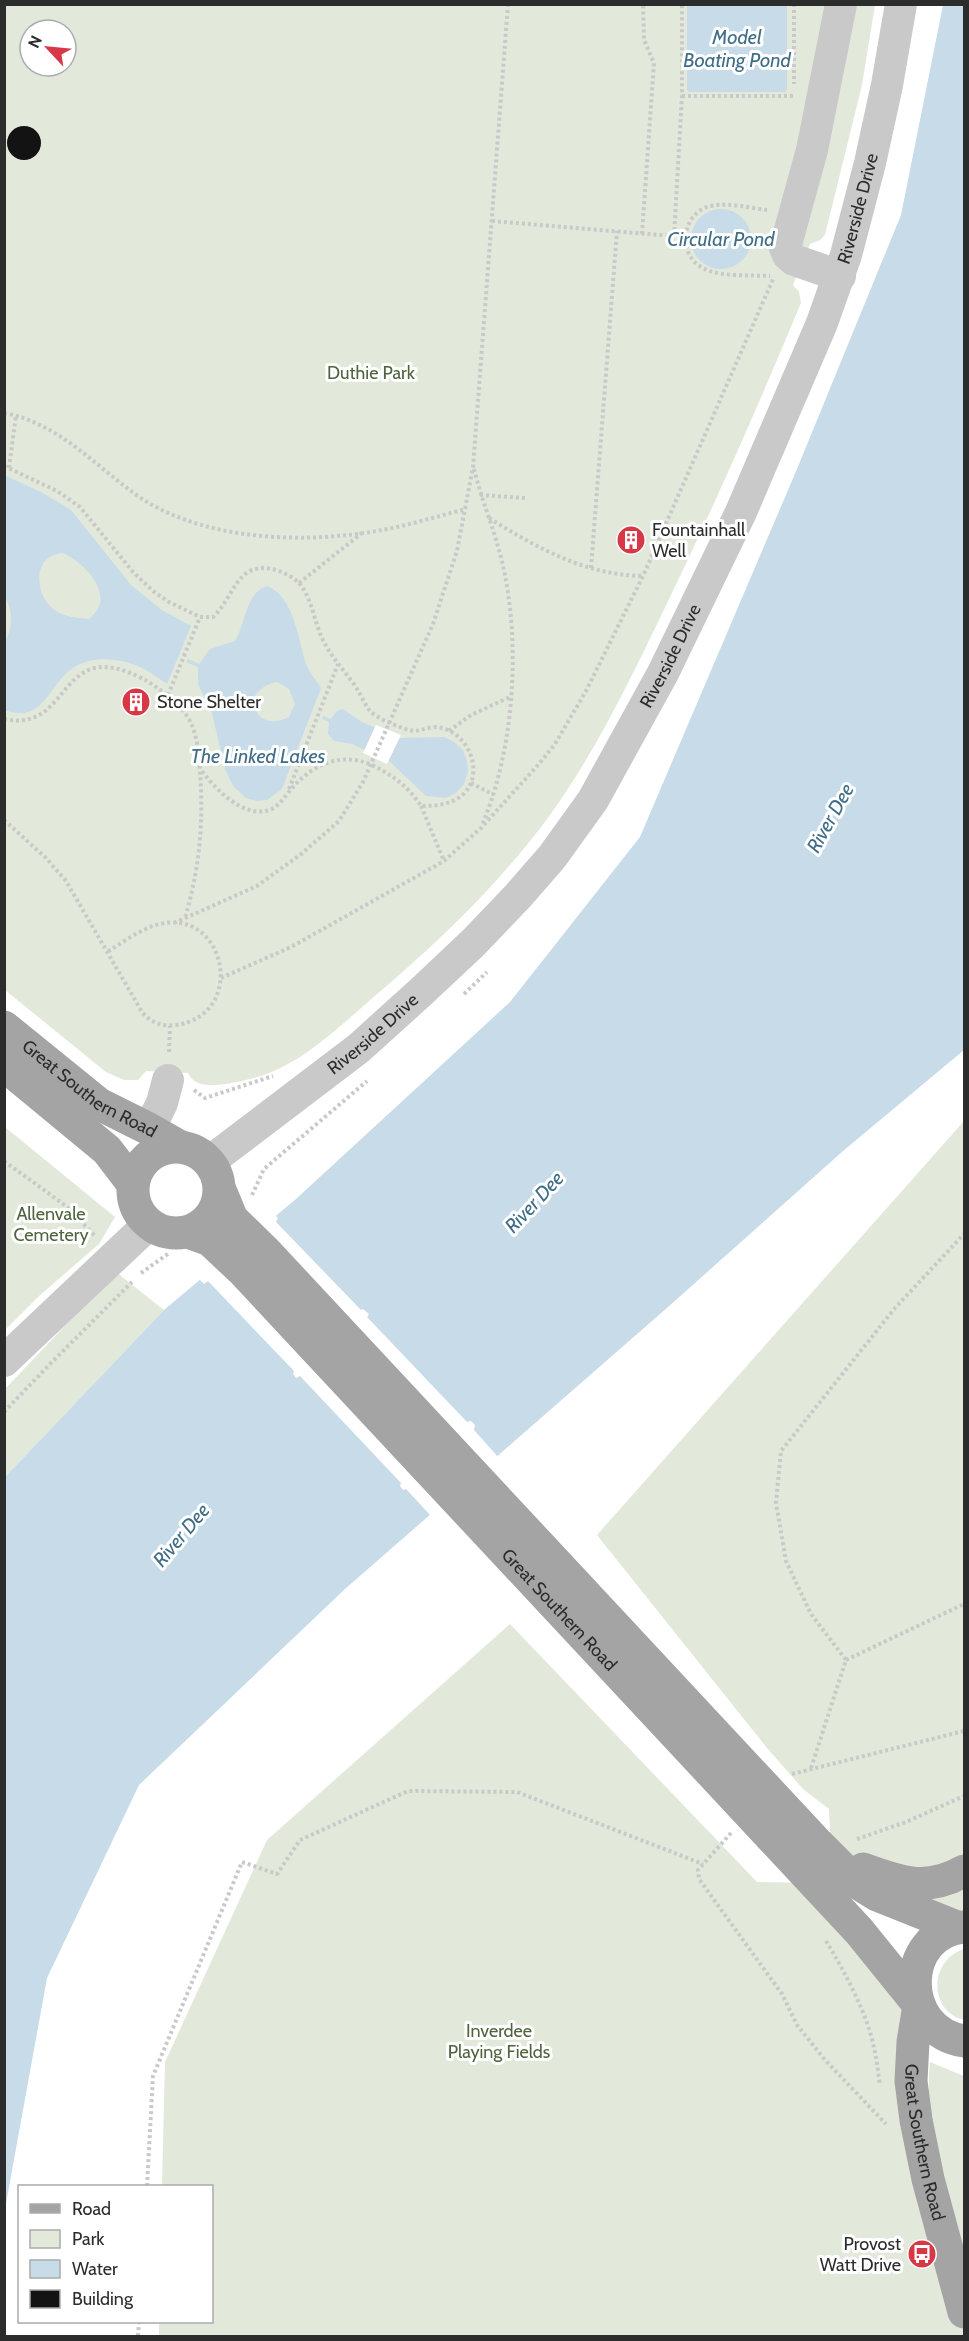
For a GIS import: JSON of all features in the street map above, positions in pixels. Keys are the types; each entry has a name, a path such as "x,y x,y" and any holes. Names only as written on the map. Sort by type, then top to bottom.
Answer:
{"main road":[{"name":"Great Southern Road","path":"4,1027 99,1104 179,1146"},
{"name":"Great Southern Road","path":"4,1065 107,1150 133,1184"},
{"path":"179,1146 191,1149 205,1216 168,1233 149,1224 139,1213 133,1198 133,1184 144,1160 154,1152 167,1147 179,1146"},
{"name":"Great Southern Road","path":"205,1216 243,1271 824,1852 856,1882 877,1895 961,1925"},
{"path":"824,1852 896,1881 921,1884 950,1879 964,1871"},
{"name":"Great Southern Road","path":"824,1852 859,1932 918,2005 912,2042 916,2120 928,2179 964,2312"},
{"path":"961,1925 942,1934 930,1944 915,1972 915,1988 918,2005 933,2027 944,2035 964,2042"}],"street":[{"path":"840,276 798,261 788,255 786,244 795,212 809,97 842,4"},
{"name":"Riverside Drive","path":"205,1216 359,1048 422,992 519,896 573,829 612,768 658,683 741,512 840,276 888,85 901,4"},
{"path":"149,1129 162,1103 168,1080"},
{"path":"4,1361 149,1224"}],"path":[{"path":"107,952 147,928 174,923 257,886 300,855 339,821 363,782 396,712 447,587 466,509 473,467 508,4"},
{"path":"642,234 654,63 644,40 643,4"},
{"path":"674,236 682,96 682,4"},
{"path":"682,96 809,97 794,4"},
{"path":"785,278 707,270 698,266 691,258 685,237 688,226 695,215 713,205 795,212"},
{"path":"492,221 685,237"},
{"path":"591,568 617,231"},
{"path":"221,978 291,947 444,861 481,828 555,744 586,691 643,576 774,277"},
{"path":"4,413 16,415 73,444 152,506 202,527 239,534 303,537 362,533 466,509"},
{"path":"16,415 7,467 57,491 80,507 143,582 169,602 200,617 213,617 218,613 238,581 253,568 274,569 299,583 307,595 323,641 354,684 370,712 407,730 433,727 449,731 461,741 470,754 474,770 471,783 464,794 452,802 421,806"},
{"path":"473,467 497,543 508,590 512,647 506,748 494,795 481,828"},
{"path":"480,495 525,498"},
{"path":"488,518 551,554 591,568 643,576"},
{"path":"299,583 362,533"},
{"path":"168,695 200,617"},
{"path":"288,793 338,664"},
{"path":"4,719 23,720 39,715 54,704 81,675 96,668 113,668 133,674 168,695 192,725 200,769 203,811 201,839 193,892 185,918"},
{"path":"449,731 471,715 510,697"},
{"path":"200,769 224,795 240,806 251,810 270,809 278,805 296,784 324,764 345,759 358,759 396,778 421,806 444,861"},
{"path":"471,783 494,795"},
{"path":"4,820 46,858 66,881 142,1012 150,1020 163,1025 185,1023 203,1014 216,998 221,978 219,958 209,940 194,928 174,923"},
{"path":"4,1161 66,1206 95,1236"},
{"path":"4,1412 125,1291 138,1275 205,1216"},
{"path":"846,1660 811,1614 786,1561 776,1503 781,1451 895,1308 964,1234"},
{"path":"811,1769 846,1660 964,1604"},
{"path":"147,2185 153,2076 242,1862 277,1874 300,1840 408,1791 419,1791 517,1792 703,1864"},
{"path":"824,1852 906,1822 964,1796"},
{"path":"821,1933 839,1963 864,2017 874,2046 881,2090"},
{"path":"884,2113 889,2134"}],"green space":[{"name":"Duthie Park","path":"5,5 875,5 862,85 825,235 810,244 793,285 799,292 801,303 733,462 660,618 595,744 550,815 511,864 446,932 331,1034 283,1067 246,1080 214,1085 198,1083 188,1073 146,1071 138,1080 124,1080 106,1072 5,990"},
{"path":"964,1121 964,1916 831,1857 829,1809 803,1789 767,1748 597,1535"},
{"name":"Allenvale Cemetery","path":"5,1127 115,1217 99,1244 39,1296 5,1330"},
{"path":"116,1272 164,1310 5,1477 5,1389"},
{"name":"Inverdee Playing Fields","path":"510,1624 757,1882 813,1883 918,2004 911,2081 964,2312 964,2336 159,2336 159,2323 213,2323 213,2185 162,2185 165,2062 267,1840"},
{"path":"964,1949 964,2020 952,2015 944,2007 937,1985 944,1963"},
{"path":"930,2062 964,2076 964,2260 934,2136 930,2111"}],"water":[{"name":"Model Boating Pond","path":"687,5 787,5 787,89 785,92 689,92 687,90"},
{"name":"River Dee","path":"943,5 964,5 964,1050 843,1151 345,1589 139,1785 47,1978 5,2209 5,1477 164,1310 296,1199 510,1002 640,837 797,469 901,215"},
{"name":"Circular Pond","path":"721,209 742,218 751,239 742,260 721,269 700,260 691,239 700,218"},
{"path":"4,475 41,492 71,510 131,585 162,610 191,626 167,684 135,665 112,660 88,661 73,668 65,675 37,708 18,713 5,710 5,642 11,619 4,596","holes":["63,553 89,573 100,591 97,610 89,619 76,618 56,611 49,605 40,587 39,577 45,561 53,555"]},
{"name":"The Linked Lakes","path":"267,586 276,591 289,608 306,664 321,688 282,789 267,800 257,801 246,798 233,786 225,769 212,713 198,684 198,667 186,662 188,659 199,664 210,649 235,641 250,602 260,590","holes":["277,682 289,689 295,704 289,717 276,721 265,720 261,717 254,706 253,699 260,690"]},
{"name":"The Linked Lakes","path":"343,709 362,722 399,738 444,737 453,741 463,750 467,761 468,772 464,784 456,793 446,798 426,796 389,761 352,744 334,741 328,734 329,722 322,719 323,716 331,719 337,711"}],"pier":[{"path":"376,725 401,735 387,764 363,753"},
{"path":"274,1214 278,1218 276,1222 361,1310 369,1314 367,1317 467,1422 471,1421 475,1425 474,1430 499,1458 432,1517 406,1489 403,1490 401,1483 300,1376 296,1378 294,1371 208,1281 204,1284 198,1278"}],"building":[{"path":"24,126 36,131 41,143 36,155 24,160 12,155 7,143 12,131"}],"place":[{"name":"Fountainhall Well","path":"631,540"},
{"name":"Stone Shelter","path":"136,702"},
{"name":"Provost Watt Drive","path":"922,2254"}]}
